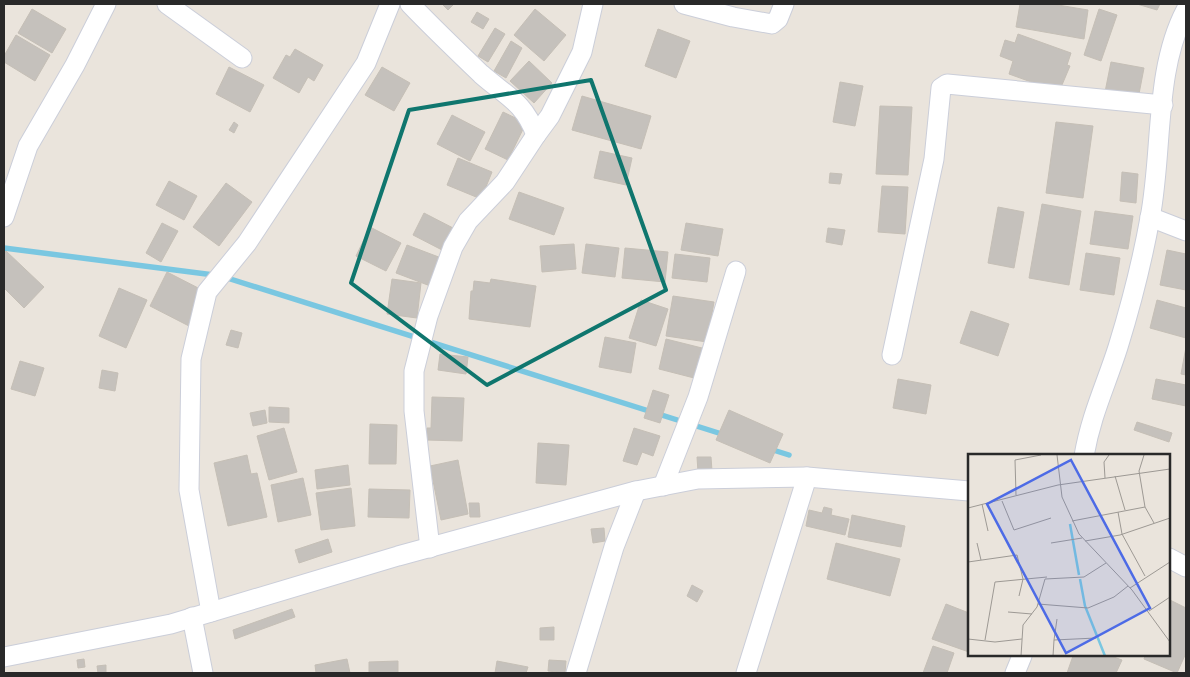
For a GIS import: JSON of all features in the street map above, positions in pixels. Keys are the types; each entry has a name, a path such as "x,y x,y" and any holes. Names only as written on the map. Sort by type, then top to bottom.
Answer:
{"street":[{"path":"4,217 28,146 75,65 106,4"},
{"path":"167,4 242,58"},
{"path":"211,612 189,490 191,359 207,292 247,243 366,63 390,4"},
{"path":"410,4 482,75 529,116 536,136"},
{"path":"430,548 414,411 414,370 428,316 453,247 468,221 504,182 550,116 582,52 594,4"},
{"path":"684,4 733,17 772,24 778,19 784,4"},
{"path":"1084,454 1094,414 1118,350 1131,304 1150,216 1167,64 1179,23 1186,10"},
{"path":"892,355 934,159 941,88 948,84 1163,105"},
{"path":"1150,216 1186,231"},
{"path":"663,486 698,397 736,271"},
{"path":"746,673 807,478"},
{"path":"4,657 171,624 430,548 636,491 698,479 807,478 968,492"},
{"path":"576,673 614,548 636,491"},
{"path":"1170,559 1186,567"},
{"path":"192,617 203,673"},
{"path":"1015,673 1022,657"}],"highlighted area":[{"path":"591,80 666,290 487,385 351,283 409,110"}],"building":[{"path":"442,4 454,4 448,10"},
{"path":"1020,4 1052,4 1088,10 1084,39 1016,27"},
{"path":"1137,4 1160,4 1157,10"},
{"path":"32,9 66,29 52,53 18,33"},
{"path":"535,9 566,35 544,61 514,35"},
{"path":"1099,9 1117,15 1101,61 1084,55"},
{"path":"477,12 489,19 483,29 471,22"},
{"path":"495,28 505,34 488,62 478,56"},
{"path":"658,29 690,41 676,78 645,66"},
{"path":"1018,34 1071,53 1067,65 1070,66 1059,92 1009,74 1013,61 1000,56 1005,40 1015,43"},
{"path":"16,35 50,55 35,81 4,62 4,56"},
{"path":"511,41 522,48 506,78 494,71"},
{"path":"295,49 323,65 314,81 308,77 299,93 273,78 286,55 290,57"},
{"path":"529,61 552,83 534,103 510,81"},
{"path":"1111,62 1144,68 1138,99 1105,92"},
{"path":"229,67 264,85 250,112 216,94"},
{"path":"382,67 410,83 394,111 365,95"},
{"path":"840,82 863,86 855,126 833,122"},
{"path":"582,96 651,116 641,149 572,130"},
{"path":"880,106 912,107 908,175 876,174"},
{"path":"503,112 526,123 508,160 485,149"},
{"path":"452,115 485,132 470,161 437,144"},
{"path":"234,122 238,125 234,133 229,130"},
{"path":"1056,122 1093,126 1083,198 1046,193"},
{"path":"600,151 632,158 626,185 594,178"},
{"path":"458,158 492,172 481,199 447,185"},
{"path":"1122,172 1138,174 1136,203 1120,201"},
{"path":"830,173 842,174 840,184 829,183"},
{"path":"169,181 197,196 184,220 156,205"},
{"path":"226,183 252,202 219,246 193,227"},
{"path":"882,186 908,187 905,234 878,232"},
{"path":"519,192 564,208 554,235 509,219"},
{"path":"1042,204 1081,211 1069,285 1029,278"},
{"path":"998,207 1024,212 1014,268 988,263"},
{"path":"1095,211 1133,216 1128,249 1090,244"},
{"path":"424,213 455,229 444,251 413,235"},
{"path":"162,223 178,231 161,262 146,253"},
{"path":"686,223 723,229 718,256 681,250"},
{"path":"370,227 401,243 386,271 356,256"},
{"path":"828,228 845,230 842,245 826,242"},
{"path":"574,244 576,269 542,272 540,246"},
{"path":"586,244 619,248 615,277 582,273"},
{"path":"407,245 444,259 433,287 396,273"},
{"path":"625,248 668,252 665,282 622,278"},
{"path":"1167,250 1186,254 1186,290 1160,285"},
{"path":"6,251 44,287 24,308 4,288 4,254"},
{"path":"1086,253 1120,258 1114,295 1080,290"},
{"path":"675,254 710,258 707,282 672,278"},
{"path":"167,272 206,292 189,326 150,306"},
{"path":"392,279 421,283 417,318 387,314"},
{"path":"491,279 536,286 530,327 469,319 471,291 473,291 474,281 490,283"},
{"path":"119,288 147,300 126,348 99,336"},
{"path":"673,296 714,302 707,342 666,336"},
{"path":"641,300 668,309 656,346 629,338"},
{"path":"1157,300 1186,308 1186,338 1150,328"},
{"path":"971,311 1009,324 998,356 960,343"},
{"path":"231,330 242,333 238,348 226,345"},
{"path":"605,337 636,343 631,373 599,367"},
{"path":"666,339 706,349 698,379 659,369"},
{"path":"1186,347 1186,375 1181,374"},
{"path":"440,354 468,357 466,374 438,370"},
{"path":"20,361 44,368 35,396 11,389"},
{"path":"102,370 118,373 115,391 99,388"},
{"path":"898,379 931,385 926,414 893,408"},
{"path":"1156,379 1186,385 1186,406 1152,399"},
{"path":"653,390 669,395 660,423 644,418"},
{"path":"432,397 464,398 462,441 426,440 427,428 431,428"},
{"path":"269,407 289,408 289,423 269,422"},
{"path":"265,410 267,423 253,426 250,413"},
{"path":"729,410 783,434 770,463 716,440"},
{"path":"1137,422 1172,433 1169,442 1134,430"},
{"path":"370,424 397,425 396,464 369,464"},
{"path":"284,428 297,472 269,480 257,436"},
{"path":"634,428 660,436 653,456 642,452 637,465 623,461"},
{"path":"538,443 569,445 566,485 536,483"},
{"path":"247,455 251,474 257,473 267,517 228,526 214,463"},
{"path":"697,457 711,457 712,471 698,472"},
{"path":"458,460 468,514 441,520 430,466"},
{"path":"348,465 350,485 317,489 315,470"},
{"path":"303,478 311,515 278,522 271,485"},
{"path":"351,488 355,526 321,530 316,493"},
{"path":"369,489 410,490 409,518 368,517"},
{"path":"469,503 479,503 480,517 470,517"},
{"path":"824,507 832,509 831,515 849,519 845,535 806,526 809,510 822,513"},
{"path":"852,515 905,526 901,547 848,537"},
{"path":"604,528 605,541 593,543 591,529"},
{"path":"328,539 332,552 299,563 295,550"},
{"path":"836,543 900,559 890,596 827,579"},
{"path":"692,585 703,591 697,602 687,596"},
{"path":"1170,600 1186,608 1186,653 1177,673 1144,659 1145,657 1170,657"},
{"path":"946,604 968,613 968,652 932,639"},
{"path":"292,609 295,617 235,639 233,630"},
{"path":"554,627 554,640 540,640 540,628"},
{"path":"933,646 954,653 947,673 923,673"},
{"path":"1073,657 1114,657 1122,660 1116,673 1067,673"},
{"path":"84,659 85,667 78,668 77,660"},
{"path":"347,659 350,673 316,673 315,665"},
{"path":"549,660 566,661 565,673 548,671"},
{"path":"398,661 398,673 369,673 369,662"},
{"path":"497,661 528,667 526,673 495,673"},
{"path":"106,665 106,673 98,673 97,666"}],"waterway":[{"path":"4,248 214,275"},
{"path":"224,277 725,435"},
{"path":"770,449 789,455"}]}
